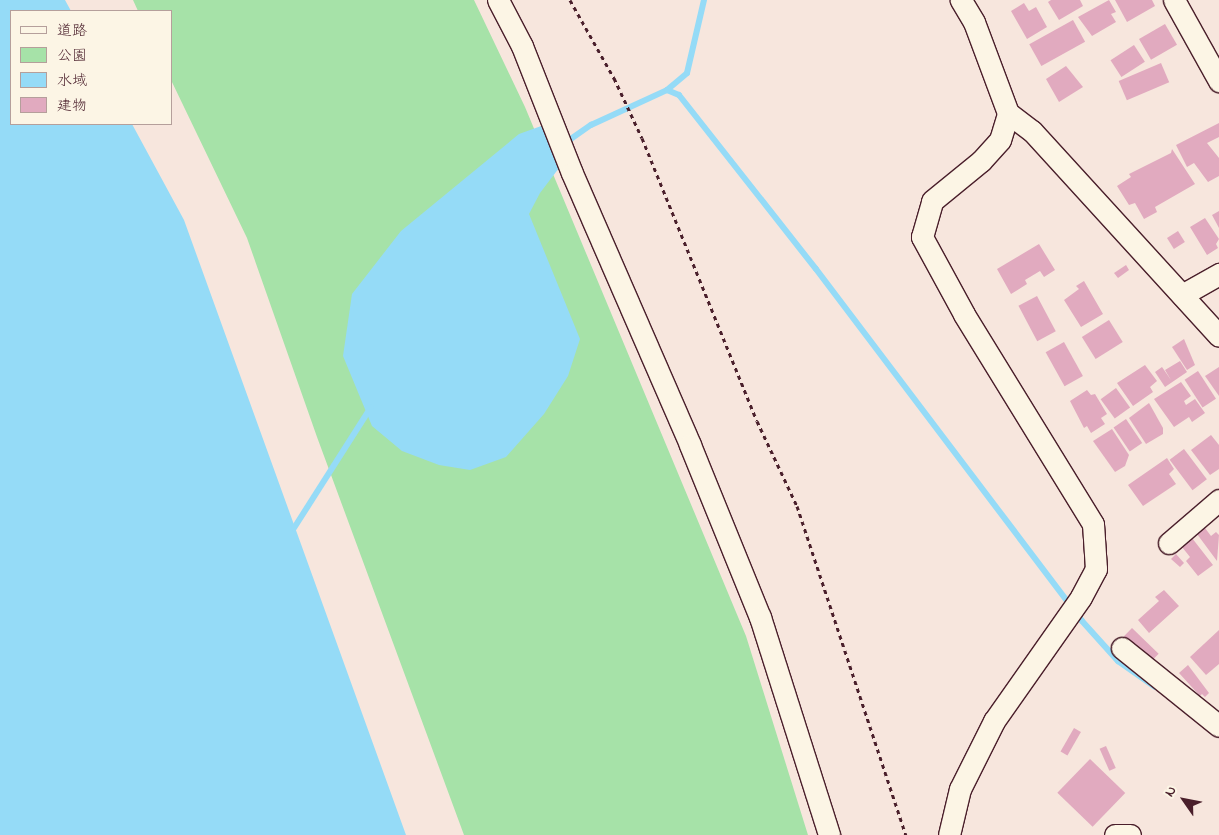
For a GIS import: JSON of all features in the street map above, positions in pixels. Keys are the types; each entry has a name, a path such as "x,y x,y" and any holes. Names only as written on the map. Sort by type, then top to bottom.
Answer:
{"street":[{"path":"498,0 522,46 566,160 690,445 760,617 829,835"},
{"path":"961,0 974,22 1008,113 1032,131 1219,336"},
{"path":"1174,0 1219,81"},
{"path":"949,835 960,789 994,721 1081,598 1096,569 1093,524 964,314 922,237 932,201 981,161 1000,140 1008,113"},
{"path":"1182,295 1219,274"},
{"path":"1169,542 1219,500"},
{"path":"1122,648 1219,726"},
{"path":"1115,835 1130,835"}],"path":[{"path":"570,0 614,78 642,138 757,421 797,506 906,835"}],"green space":[{"path":"133,0 474,0 525,107 746,636 808,835 464,835 317,437 247,238 172,82 172,10 138,10"}],"water":[{"path":"0,0 65,0 70,10 10,10 10,125 133,125 184,220 406,835 0,835"},
{"path":"544,125 559,168 540,193 529,214 580,339 568,376 544,414 506,457 470,470 439,465 402,451 372,426 343,356 352,294 401,231 519,134"}],"building":[{"path":"1051,0 1080,0 1083,6 1059,20 1048,2"},
{"path":"1109,0 1116,12 1111,14 1116,22 1092,36 1078,17"},
{"path":"1115,0 1152,0 1155,6 1127,22"},
{"path":"1024,3 1029,11 1036,7 1047,27 1027,39 1011,11"},
{"path":"1073,20 1085,42 1041,66 1029,44"},
{"path":"1165,24 1177,45 1151,60 1139,39"},
{"path":"1134,45 1145,62 1121,77 1111,60"},
{"path":"1161,63 1169,82 1127,100 1119,81"},
{"path":"1066,66 1083,87 1059,102 1046,79"},
{"path":"1219,123 1219,137 1207,143 1219,158 1219,176 1208,182 1194,163 1187,167 1176,145"},
{"path":"1172,149 1195,184 1155,207 1157,212 1144,219 1135,203 1129,205 1117,186 1131,177 1129,174 1171,153"},
{"path":"1219,211 1219,228 1212,215"},
{"path":"1205,218 1219,239 1216,244 1218,248 1207,255 1190,227"},
{"path":"1178,231 1185,242 1174,249 1167,238"},
{"path":"1039,244 1055,270 1044,277 1040,271 1025,280 1027,284 1011,294 997,269"},
{"path":"1126,265 1129,270 1118,278 1114,273"},
{"path":"1084,281 1103,314 1081,327 1064,300 1079,289 1076,286"},
{"path":"1037,296 1056,331 1037,341 1018,306"},
{"path":"1109,320 1123,342 1096,359 1082,337"},
{"path":"1184,339 1195,365 1187,370 1172,347"},
{"path":"1064,342 1083,376 1065,386 1046,352"},
{"path":"1180,361 1187,372 1165,387 1155,372 1162,367 1171,380 1165,370"},
{"path":"1145,365 1157,381 1150,387 1153,392 1133,406 1117,383"},
{"path":"1219,367 1219,396 1205,376"},
{"path":"1198,371 1216,399 1203,407 1185,380"},
{"path":"1181,382 1191,396 1184,401 1186,405 1195,399 1205,413 1192,422 1189,417 1174,427 1154,399"},
{"path":"1116,388 1130,407 1115,419 1101,399"},
{"path":"1087,390 1091,395 1095,394 1107,414 1101,418 1105,424 1091,433 1087,426 1084,428 1070,401"},
{"path":"1149,403 1163,428 1163,434 1146,444 1129,418"},
{"path":"1126,419 1142,443 1130,451 1114,427"},
{"path":"1112,429 1129,455 1125,466 1115,472 1093,441"},
{"path":"1211,435 1219,445 1219,469 1210,475 1191,450"},
{"path":"1184,449 1207,479 1192,490 1170,460"},
{"path":"1167,458 1174,469 1169,474 1176,484 1143,506 1128,485"},
{"path":"1205,528 1211,536 1216,532 1219,535 1217,561 1197,534"},
{"path":"1192,538 1213,565 1198,576 1186,561 1190,557 1182,547"},
{"path":"1176,554 1184,563 1180,567 1171,559"},
{"path":"1164,590 1179,606 1149,633 1138,620 1159,601 1155,597"},
{"path":"1132,628 1159,654 1150,663 1123,637"},
{"path":"1219,630 1219,664 1206,675 1190,657"},
{"path":"1188,665 1209,693 1205,697 1202,694 1200,696 1179,673"},
{"path":"1074,728 1081,732 1067,755 1060,751"},
{"path":"1106,746 1116,768 1109,771 1100,749"},
{"path":"1090,759 1125,793 1093,827 1057,793"}],"waterway":[{"path":"565,143 591,125 667,90 687,73 704,0"},
{"path":"667,90 679,95 816,269 1082,621 1118,661 1155,687"},
{"path":"294,528 371,407"}]}
